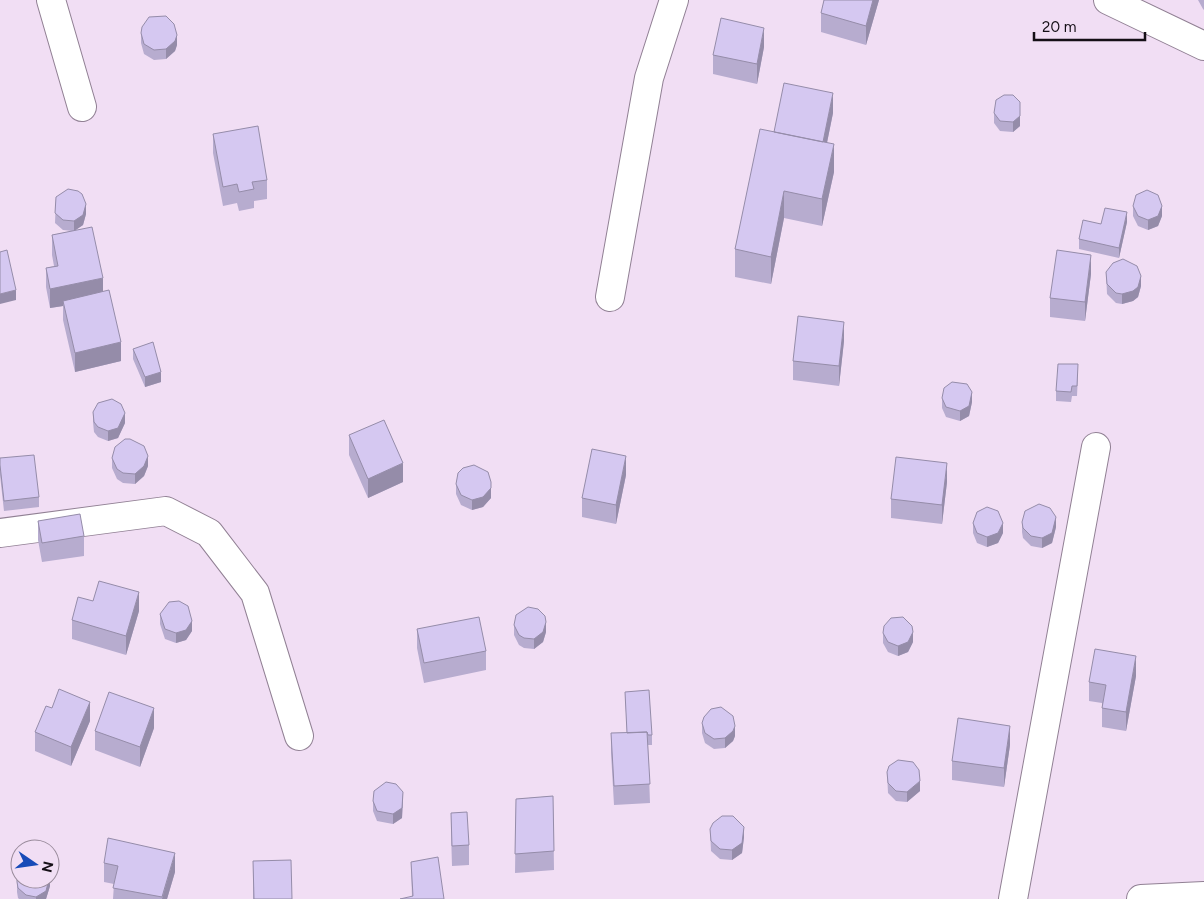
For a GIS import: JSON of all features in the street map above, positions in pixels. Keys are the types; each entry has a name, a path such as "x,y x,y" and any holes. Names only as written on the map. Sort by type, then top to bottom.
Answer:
{"street":[{"path":"51,0 82,107"},
{"path":"610,297 649,78 674,0"},
{"path":"1108,0 1204,46"},
{"path":"1013,899 1096,447"},
{"path":"0,533 166,511 208,533 255,593 299,736"},
{"path":"1141,899 1204,896"}],"building":[{"path":"824,0 873,0 866,26 821,13"},
{"path":"166,16 174,24 177,35 175,41 166,49 154,50 144,44 141,33 142,27 149,17"},
{"path":"721,18 764,28 757,64 713,55"},
{"path":"784,83 833,93 823,142 774,132"},
{"path":"1004,95 1013,95 1020,102 1020,116 1013,122 1000,121 994,113 996,100"},
{"path":"258,126 267,180 252,182 254,189 239,192 237,184 223,187 213,134"},
{"path":"760,129 834,144 822,199 784,191 771,257 735,249"},
{"path":"68,189 82,194 86,204 83,215 74,221 63,220 55,213 56,197"},
{"path":"1147,190 1158,195 1162,206 1158,216 1148,220 1138,216 1133,206 1136,195"},
{"path":"1105,208 1127,212 1119,248 1079,239 1083,220 1101,224"},
{"path":"92,227 103,278 50,289 46,268 58,266 52,235"},
{"path":"7,250 16,290 0,294 0,252"},
{"path":"1057,250 1091,255 1085,302 1050,298"},
{"path":"1123,259 1137,266 1141,276 1138,287 1133,291 1122,294 1116,293 1107,284 1106,272 1113,263"},
{"path":"109,290 121,342 75,353 63,301"},
{"path":"798,316 844,322 839,366 793,361"},
{"path":"153,342 161,372 145,377 133,349"},
{"path":"1058,364 1078,364 1077,386 1072,386 1071,392 1056,391"},
{"path":"952,382 967,384 972,392 969,406 960,411 946,407 942,398 944,388"},
{"path":"112,399 121,404 125,413 118,428 108,431 98,427 94,422 93,412 98,403"},
{"path":"384,420 403,463 368,479 349,435"},
{"path":"125,439 130,439 144,446 148,456 144,466 135,474 123,473 117,469 112,458 115,447"},
{"path":"592,449 626,456 616,505 582,498"},
{"path":"34,455 39,497 4,501 0,458"},
{"path":"896,457 947,463 942,505 891,499"},
{"path":"474,465 488,472 491,488 483,497 472,500 461,495 456,484 458,473 463,468"},
{"path":"1039,504 1050,508 1056,517 1052,533 1042,538 1031,536 1023,528 1022,522 1025,511"},
{"path":"987,507 998,511 1003,523 998,533 987,537 977,533 973,523 977,512"},
{"path":"80,514 84,536 42,543 38,521"},
{"path":"99,581 139,592 126,636 72,620 78,597 93,601"},
{"path":"179,601 188,606 192,621 186,630 176,633 165,629 160,614 169,602"},
{"path":"528,607 538,609 545,616 546,622 543,632 534,639 524,638 519,635 514,625 516,615"},
{"path":"479,617 486,651 424,663 417,629"},
{"path":"903,617 912,626 913,632 908,642 898,646 888,642 883,633 884,626 891,618"},
{"path":"1095,649 1136,656 1126,712 1102,708 1106,685 1089,682"},
{"path":"59,689 90,702 71,747 35,732 46,706 52,708"},
{"path":"649,690 652,735 648,735 647,732 627,733 625,692"},
{"path":"109,692 154,708 140,747 95,731"},
{"path":"721,707 733,716 735,726 733,731 725,738 714,739 705,733 702,723 704,717 711,709"},
{"path":"958,718 1010,726 1004,768 952,761"},
{"path":"647,732 650,784 614,786 611,733"},
{"path":"898,760 913,762 919,770 920,781 907,792 896,791 888,783 887,772 889,766"},
{"path":"386,782 396,784 403,792 402,808 393,814 377,811 373,801 374,791"},
{"path":"553,796 554,851 515,854 516,799"},
{"path":"467,812 469,845 452,846 451,813"},
{"path":"722,816 733,816 744,827 742,843 732,850 720,849 711,841 710,829 713,823"},
{"path":"108,838 175,853 162,897 113,888 118,866 104,863"},
{"path":"438,857 444,899 400,899 413,896 411,862"},
{"path":"291,860 292,899 254,899 253,861"},
{"path":"19,889 46,889 36,897 26,895"}]}
